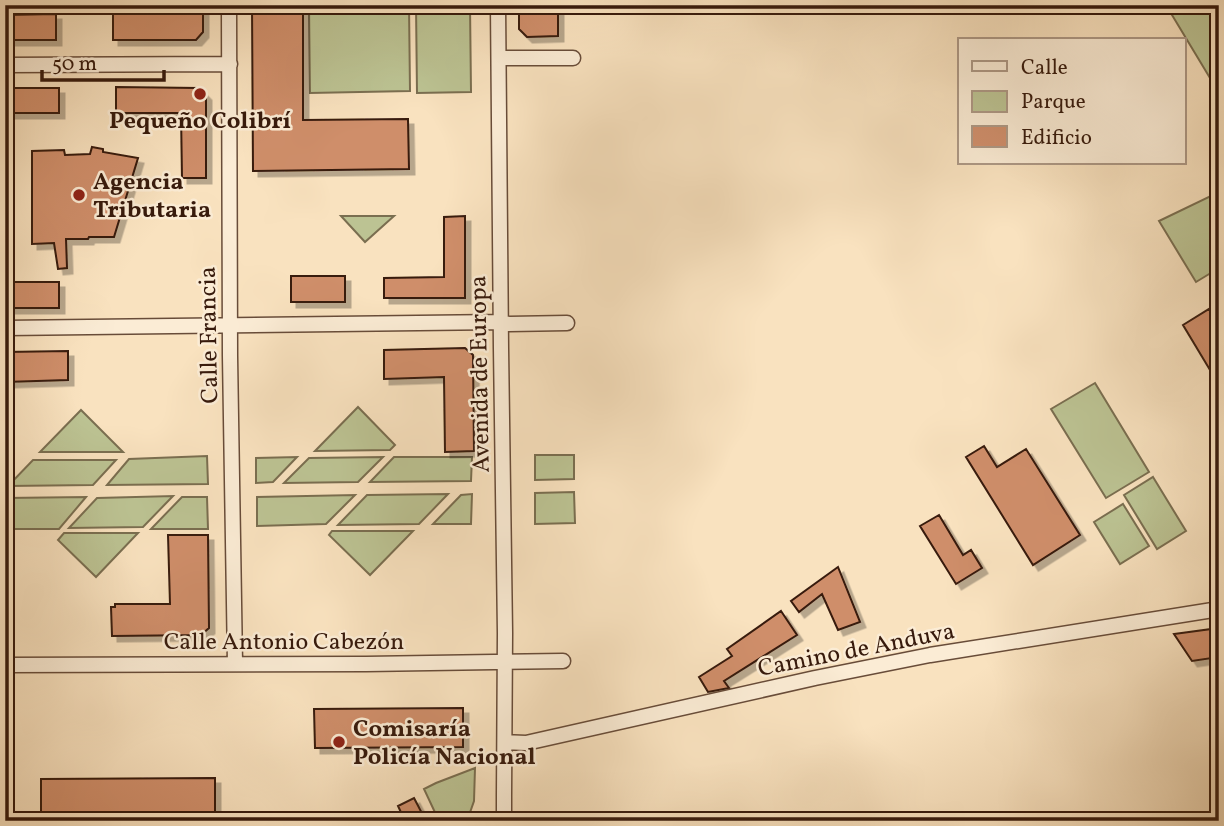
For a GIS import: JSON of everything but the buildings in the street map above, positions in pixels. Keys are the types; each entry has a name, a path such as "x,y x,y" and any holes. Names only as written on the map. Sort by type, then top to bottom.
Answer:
{"street":[{"name":"Calle Francia","path":"229,5 235,664"},
{"name":"Avenida de Europa","path":"498,5 505,661 502,821"},
{"path":"499,58 573,58"},
{"path":"5,65 230,64"},
{"path":"5,328 567,323"},
{"name":"Camino de Anduva","path":"505,742 526,743 930,655 1219,609"},
{"name":"Calle Antonio Cabezón","path":"5,665 563,661"}],"green space":[{"path":"309,5 409,5 410,91 310,93"},
{"path":"416,5 470,5 471,92 417,93"},
{"path":"1166,5 1219,5 1219,93 1186,38"},
{"path":"1219,192 1219,268 1196,282 1159,221"},
{"path":"341,216 394,216 365,242"},
{"path":"1095,383 1149,472 1106,498 1051,409"},
{"path":"358,407 395,445 390,450 315,451"},
{"path":"81,410 123,452 40,452"},
{"path":"535,455 574,455 574,479 535,480"},
{"path":"207,456 208,484 107,485 129,459"},
{"path":"297,457 273,482 256,483 256,458"},
{"path":"383,457 358,482 284,483 309,458"},
{"path":"394,457 472,457 471,481 370,482"},
{"path":"33,460 116,460 93,485 8,486"},
{"path":"1153,477 1186,531 1157,549 1124,495"},
{"path":"574,492 575,523 535,524 535,493"},
{"path":"448,494 419,524 338,525 367,495"},
{"path":"472,494 471,524 433,524 461,495"},
{"path":"355,495 326,524 257,526 257,497"},
{"path":"173,496 143,527 69,528 97,498"},
{"path":"86,497 59,529 5,529 5,498"},
{"path":"182,497 207,497 208,529 151,529"},
{"path":"1123,504 1149,546 1120,564 1094,522"},
{"path":"332,531 413,531 370,575 329,535"},
{"path":"64,533 138,533 96,577 58,540"},
{"path":"475,768 474,801 467,821 439,821 424,789"}],"place":[{"name":"Pequeño Colibrí","path":"200,94"},
{"name":"Agencia Tributaria","path":"79,195"},
{"name":"Comisaría Policía Nacional","path":"339,742"}]}
